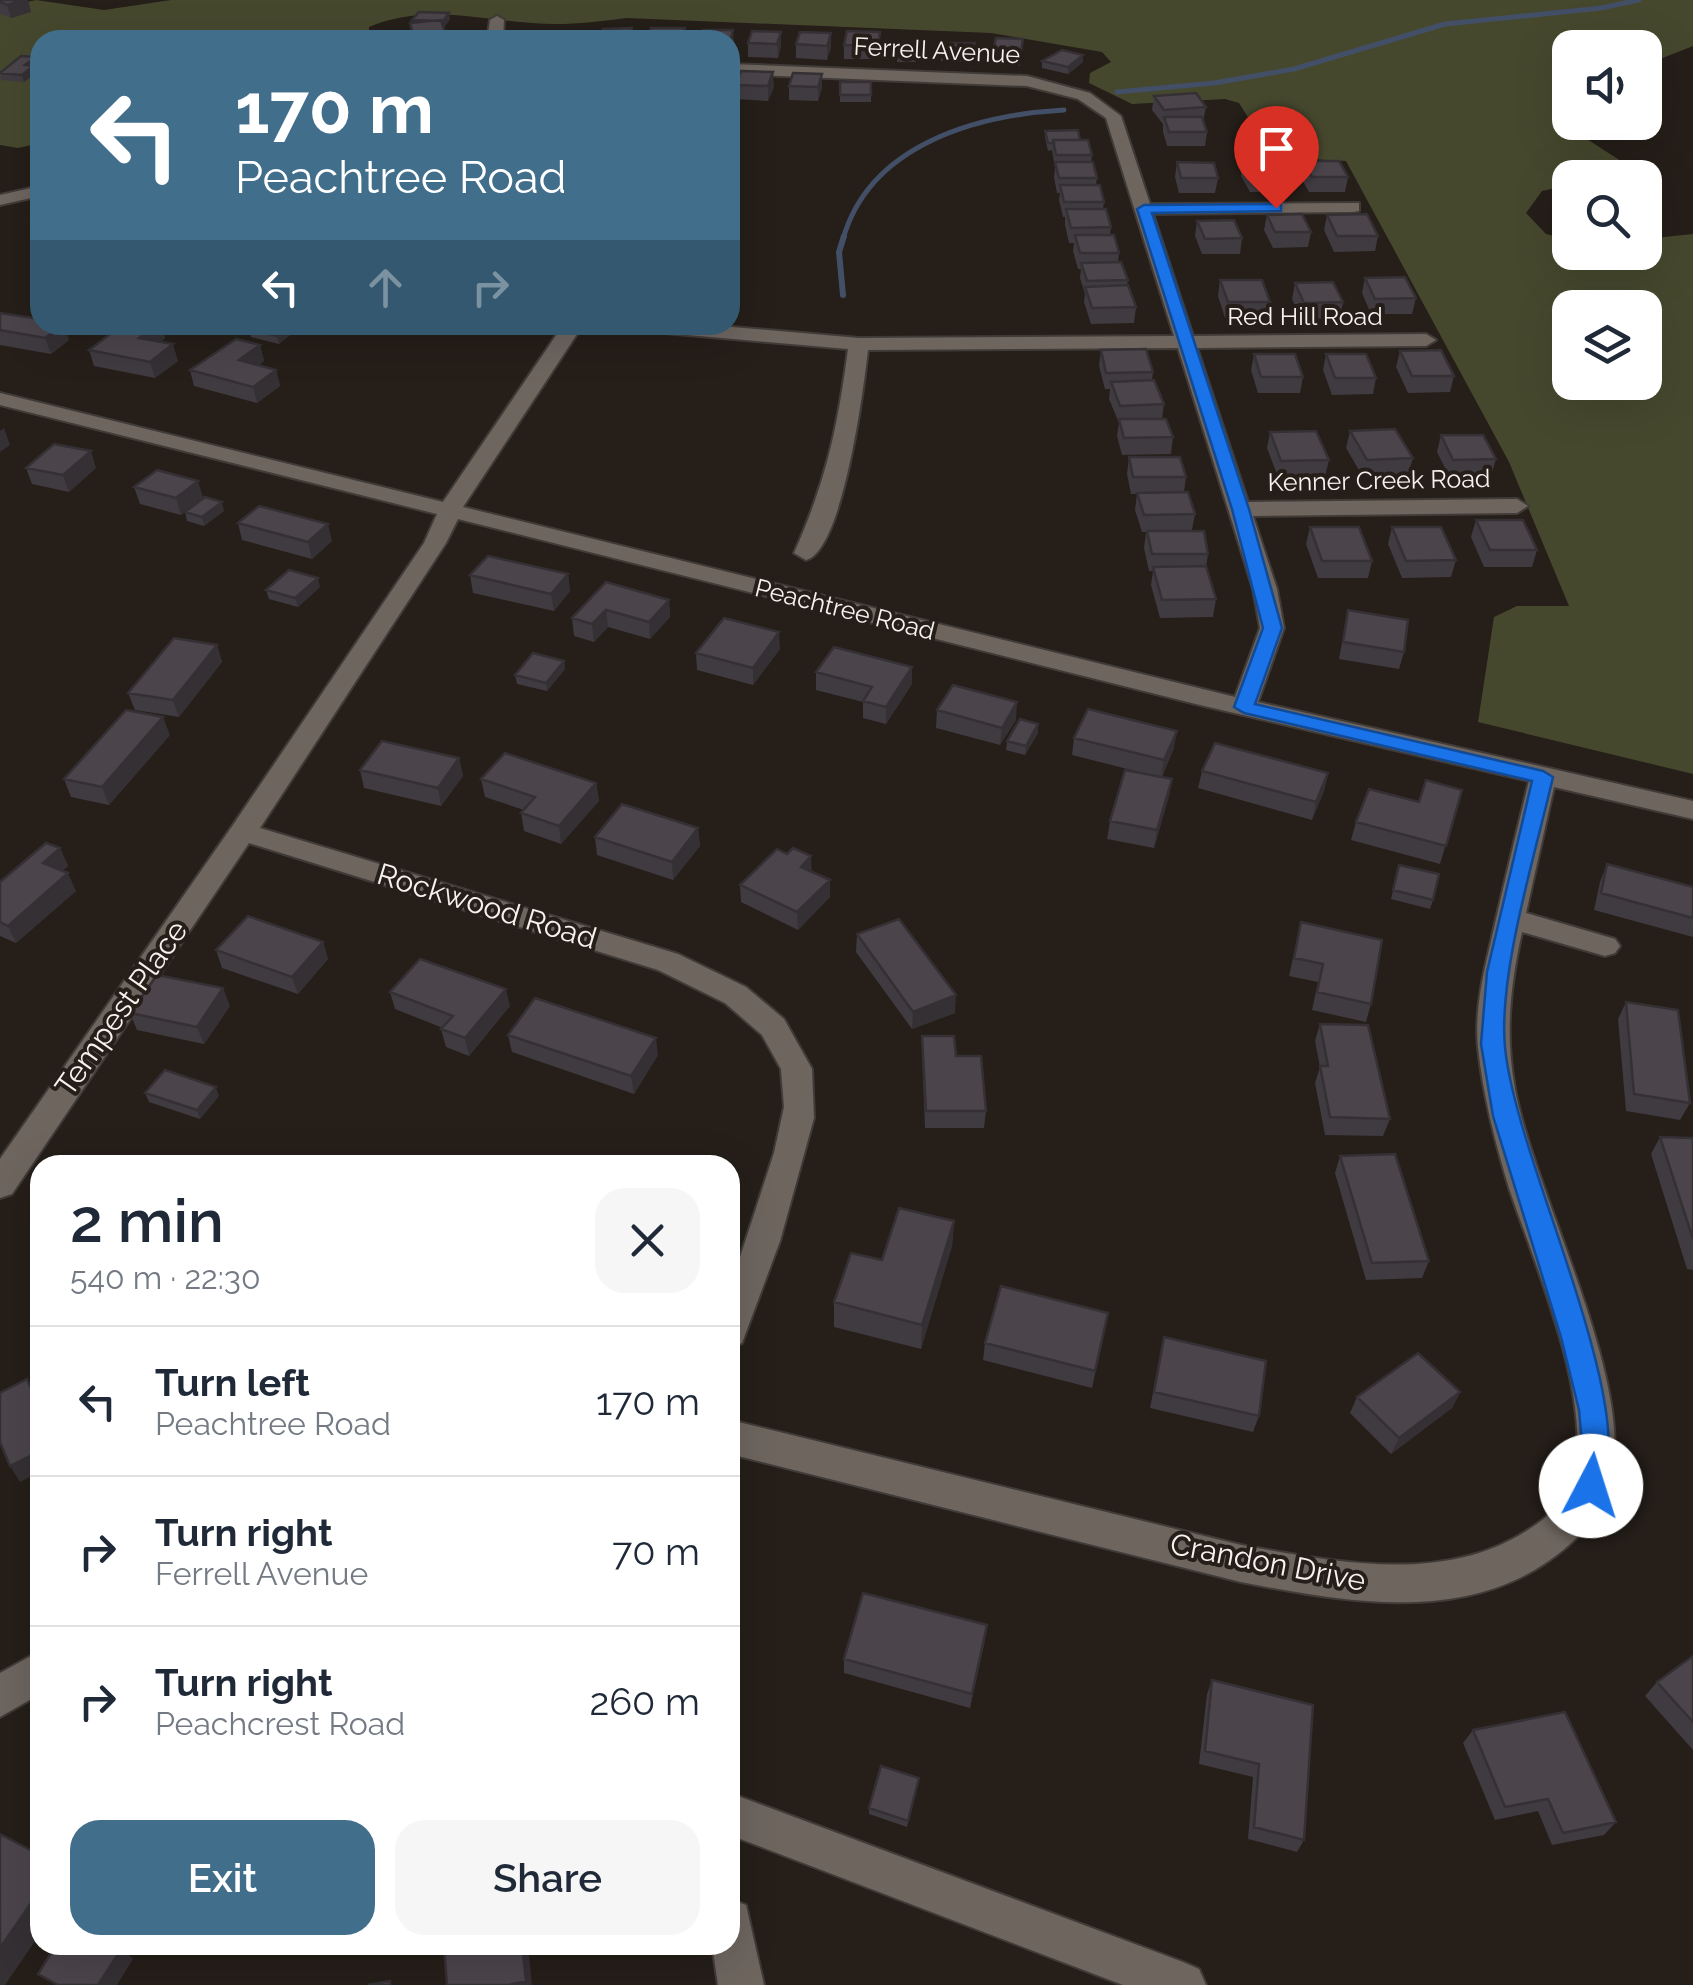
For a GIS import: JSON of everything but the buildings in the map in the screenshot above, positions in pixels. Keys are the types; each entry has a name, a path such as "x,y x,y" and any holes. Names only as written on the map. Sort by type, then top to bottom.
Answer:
{"street":[{"path":"496,30 497,20"},
{"name":"Ferrell Avenue","path":"740,70 999,78 1071,92 1099,104 1113,116 1241,509 1272,628 1244,707"},
{"path":"0,200 30,193"},
{"path":"1144,209 1353,207"},
{"name":"Red Hill Road","path":"740,334 859,344 1426,340"},
{"path":"243,832 566,335"},
{"path":"806,553 831,496 849,423 859,344"},
{"name":"Peachtree Road","path":"0,399 1244,707 1693,810"},
{"name":"Kenner Creek Road","path":"1241,509 1517,506"},
{"name":"Crandon Drive","path":"740,1438 1258,1565 1354,1583 1424,1585 1468,1580 1505,1568 1543,1547 1573,1518 1591,1486 1597,1456 1593,1410 1575,1337 1505,1116 1493,1044 1492,1016 1510,918 1543,777"},
{"name":"Tempest Place","path":"0,1185 243,832"},
{"name":"Rockwood Road","path":"243,832 668,962 704,976 757,1008 786,1044 797,1070 800,1096 798,1123 772,1214 740,1304"},
{"path":"1510,918 1605,946"},
{"path":"0,1696 30,1677"},
{"path":"740,1818 1183,1985"},
{"path":"735,1955 740,1985"}],"green space":[{"path":"36,0 104,10 171,0 1693,0 1693,46 1662,58 1662,30 1552,30 1552,140 1588,140 1619,160 1552,160 1552,189 1542,191 1526,213 1552,236 1552,270 1662,270 1662,237 1693,234 1693,774 1478,722 1494,617 1517,606 1569,606 1509,462 1346,161 1273,157 1239,103 1225,99 1132,104 1089,83 1090,73 1111,62 1102,52 991,33 626,18 544,24 430,15 389,20 369,30 30,30 30,145 0,145 0,8"}],"waterway":[{"path":"1117,92 1214,83 1294,69 1445,24 1601,8 1639,0"},
{"path":"843,238 857,206 877,179 931,141 997,119 1064,110"},
{"path":"843,238 839,252 843,295"}],"route":[{"path":"1276,208 1144,209 1265,589 1272,628 1244,707 1543,777 1498,972 1493,1044 1505,1116 1575,1337 1593,1410 1597,1456 1591,1486"}]}
